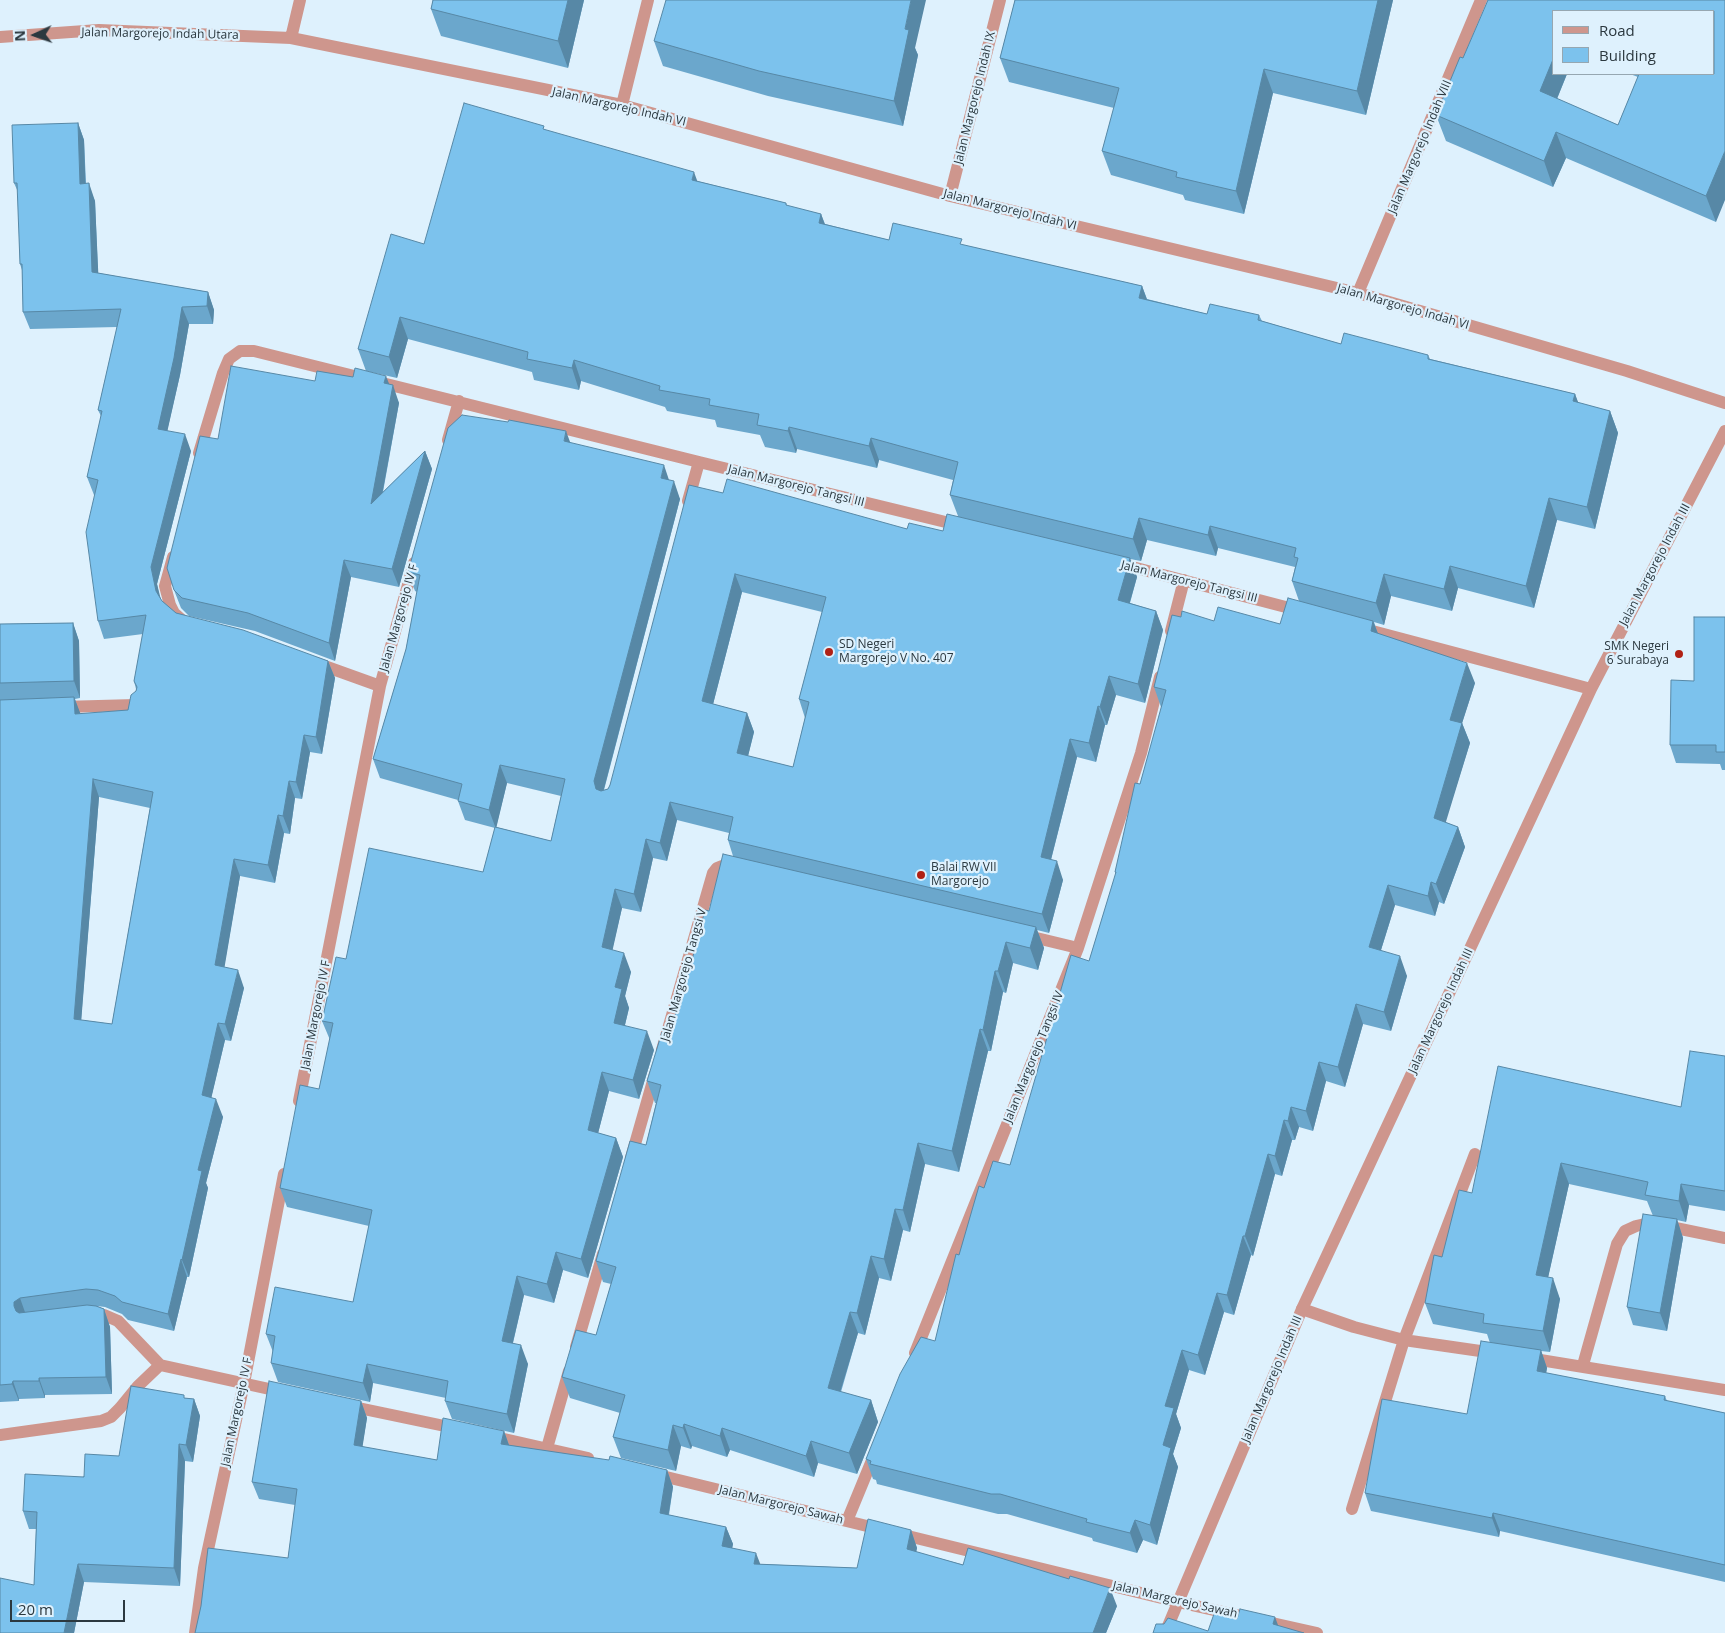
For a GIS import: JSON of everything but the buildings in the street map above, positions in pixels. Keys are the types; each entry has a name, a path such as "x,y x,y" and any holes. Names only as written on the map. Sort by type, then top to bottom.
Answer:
{"street":[{"path":"290,38 300,0"},
{"path":"622,105 648,0"},
{"name":"Jalan Margorejo Indah IX","path":"950,196 1000,0"},
{"name":"Jalan Margorejo Indah VIII","path":"1358,294 1482,0"},
{"name":"Jalan Margorejo Indah Utara","path":"0,37 99,30 290,38"},
{"name":"Jalan Margorejo Indah VI","path":"290,38 622,105 950,196 1358,294 1618,368 1725,403"},
{"name":"Jalan Margorejo Tangsi III","path":"197,461 223,373 229,359 240,351 254,351 970,528"},
{"path":"446,449 459,401"},
{"name":"Jalan Margorejo Indah III","path":"1165,1633 1302,1309 1590,690 1725,431"},
{"path":"686,509 699,462"},
{"path":"177,541 165,586 174,614 185,623 195,625"},
{"name":"Jalan Margorejo IV F","path":"297,1108 380,686 417,553"},
{"name":"Jalan Margorejo Tangsi III","path":"1106,561 1309,614"},
{"path":"1167,647 1184,580"},
{"path":"1347,624 1590,690"},
{"path":"307,659 380,686"},
{"name":"Jalan Margorejo Tangsi IV","path":"910,1364 1078,948 1141,753 1162,666"},
{"path":"48,708 135,705"},
{"name":"Jalan Margorejo Tangsi V","path":"628,1170 713,873 722,866 741,868"},
{"path":"1012,932 1078,948"},
{"path":"1352,1509 1404,1340 1475,1154"},
{"name":"Jalan Margorejo IV F","path":"195,1633 204,1568 244,1383 288,1157"},
{"path":"1583,1366 1617,1244 1625,1232 1645,1224 1660,1225 1725,1238"},
{"path":"547,1448 608,1237"},
{"path":"1302,1309 1354,1327 1404,1340 1513,1355 1725,1390"},
{"path":"74,1316 93,1314 113,1318 160,1365 291,1393"},
{"path":"0,1434 102,1421 111,1417 138,1386 160,1365"},
{"path":"338,1404 596,1460"},
{"path":"847,1521 880,1438"},
{"name":"Jalan Margorejo Sawah","path":"644,1472 1178,1602 1318,1633"}],"place":[{"name":"SD Negeri Margorejo V No. 407","path":"829,652"},
{"name":"SMK Negeri 6 Surabaya","path":"1679,654"},
{"name":"Balai RW VII Margorejo","path":"921,875"}]}
